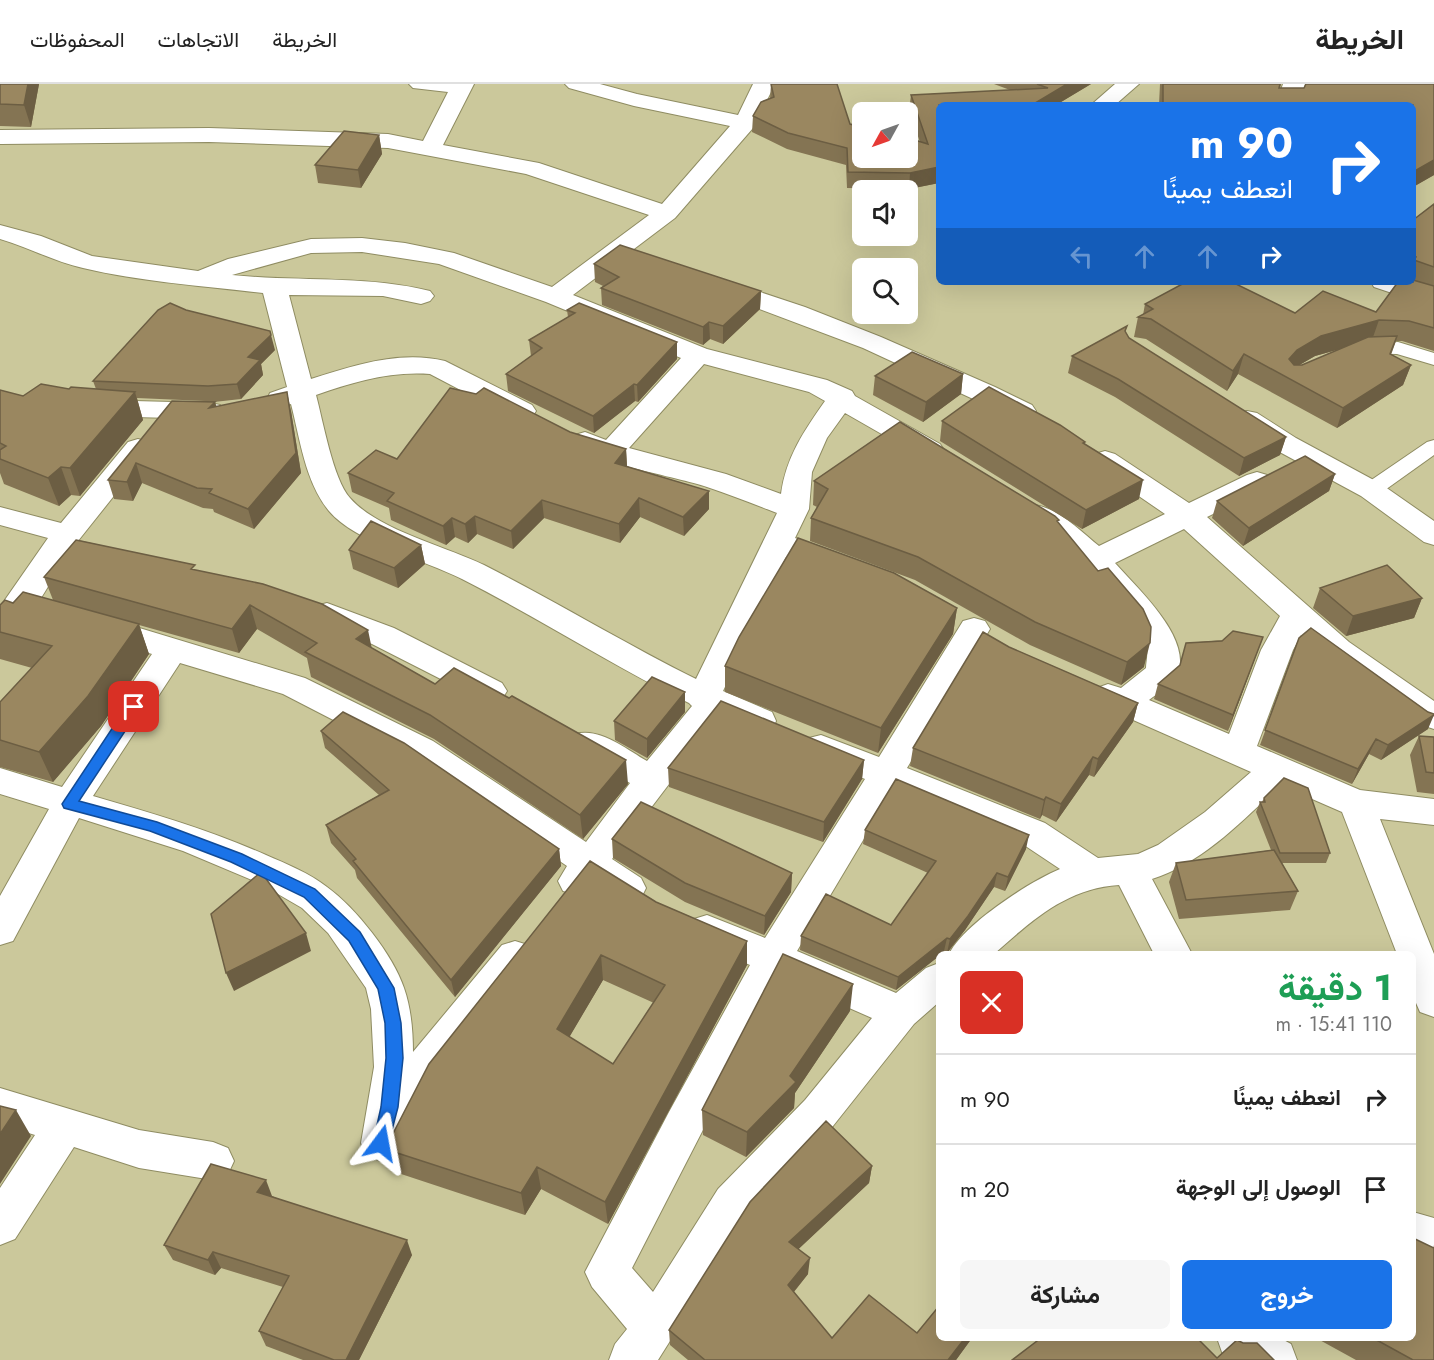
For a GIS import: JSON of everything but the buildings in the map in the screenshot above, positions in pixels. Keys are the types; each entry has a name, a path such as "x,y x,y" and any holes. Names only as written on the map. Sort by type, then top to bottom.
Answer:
{"street":[{"path":"420,84 462,85 430,149"},
{"path":"576,84 634,100 745,123"},
{"path":"555,297 667,213 745,123 764,84"},
{"path":"1106,102 1128,84"},
{"path":"1288,102 1294,84"},
{"path":"0,137 209,135 388,141 531,168 667,213"},
{"path":"0,232 33,241 87,262 146,272 274,287 383,289 422,296"},
{"path":"202,278 237,264 311,246 362,245 445,258 555,297 698,355 818,386 926,435 956,465"},
{"path":"617,251 650,262"},
{"path":"693,276 802,312 974,399 1046,423"},
{"path":"1392,285 1434,299"},
{"path":"274,287 324,477 335,499 344,510 372,526 470,571 709,700 1033,833 1093,873"},
{"path":"610,452 698,355"},
{"path":"71,405 169,410 244,409 387,367 422,365 436,367 551,426 610,452 716,480 794,508"},
{"path":"390,1107 447,1041 589,864 709,700 794,508 798,472 813,438 842,398"},
{"path":"1228,407 1307,455 1371,490 1434,534"},
{"path":"6,610 169,410"},
{"path":"1084,447 1188,516 1338,650 1434,717"},
{"path":"1096,560 1307,455"},
{"path":"1014,501 1062,531 1096,560 1153,627 1163,650 1162,673 1124,704"},
{"path":"0,516 63,541 136,563"},
{"path":"778,543 861,574"},
{"path":"304,606 383,636 520,707"},
{"path":"6,610 63,617 173,648 294,687 421,750 589,864 650,901"},
{"path":"1238,753 1276,650 1297,613"},
{"path":"655,1328 607,1272 773,958 885,773 976,631"},
{"path":"0,930 69,804 173,648"},
{"path":"1082,684 1356,803 1434,812"},
{"path":"561,729 652,779"},
{"path":"971,951 1018,911 1051,889 1093,873 1150,866 1167,857 1219,821 1275,769"},
{"path":"0,781 69,804 152,826 236,858 309,893 354,937 386,988 393,1023 394,1058 390,1107 381,1143"},
{"path":"1356,803 1414,951"},
{"path":"1129,870 1171,951"},
{"path":"680,918 900,1012"},
{"path":"1416,955 1434,1001"},
{"path":"631,1360 655,1328 733,1203 819,1113 900,1012 936,982"},
{"path":"0,1106 139,1149 213,1161"},
{"path":"0,1225 65,1125"},
{"path":"1416,1233 1434,1238"}],"lane":[{"path":"1341,354 1390,347 1434,358"},
{"path":"1371,490 1434,446"}],"route":[{"path":"134,707 69,804 152,826 236,858 309,893 354,937 386,988 393,1023 394,1058 390,1107 381,1143"}]}
